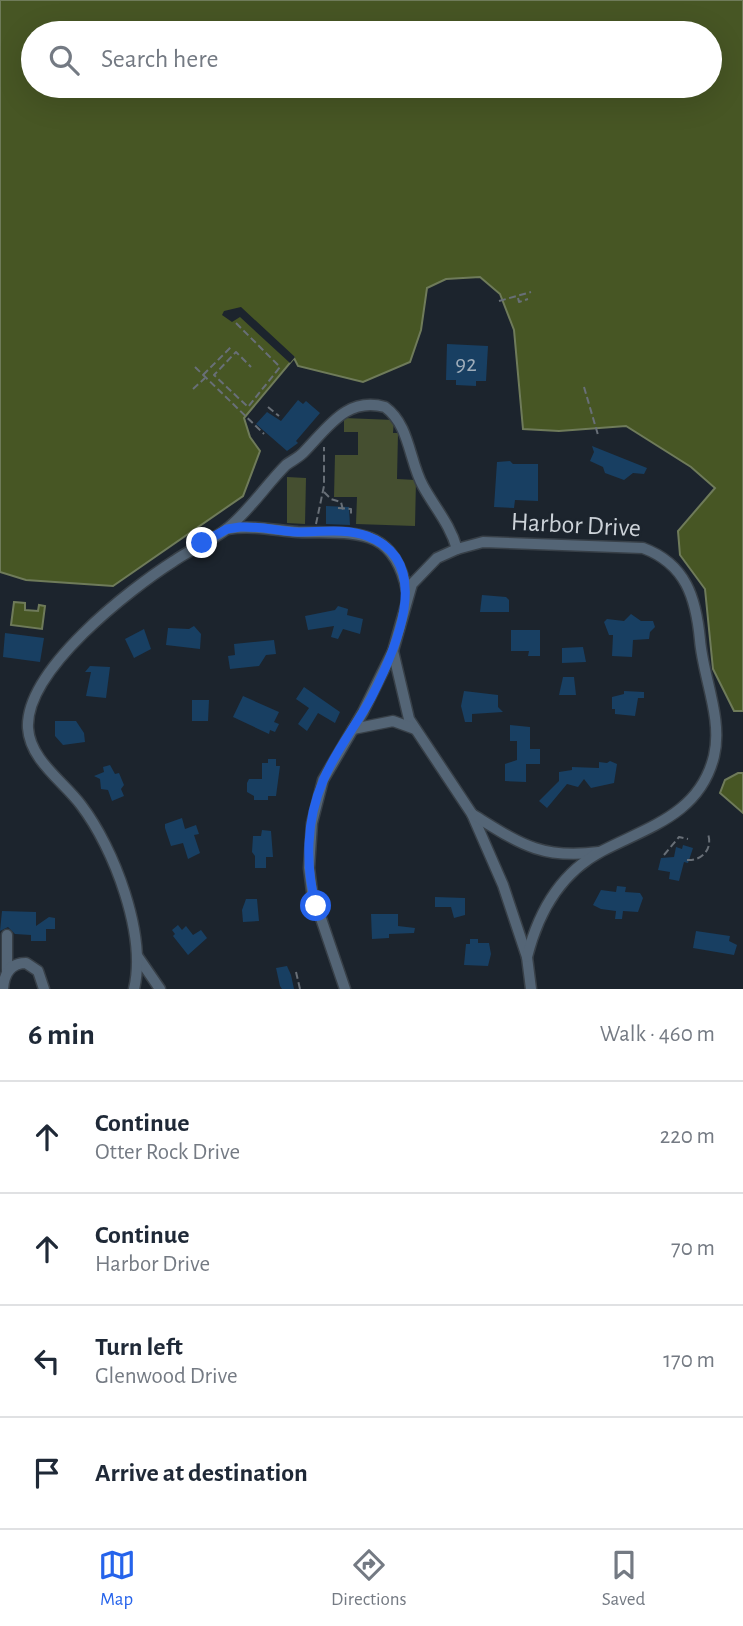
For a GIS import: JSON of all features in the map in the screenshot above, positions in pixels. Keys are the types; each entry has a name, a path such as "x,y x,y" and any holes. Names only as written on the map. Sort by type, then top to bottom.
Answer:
{"street":[{"path":"134,989 138,957 120,882 106,844 81,804 36,752 28,729 31,706 61,659 99,618 162,569 227,529 331,421 350,409 372,405 393,413 405,433 415,470 452,531 457,549"},
{"path":"227,529 256,526 317,532 352,532 384,544 403,570 407,591"},
{"name":"Harbor Drive","path":"393,651 407,591 428,564 457,549 483,542 640,548 656,553 676,568 693,594 716,737 709,770 696,794 677,813 662,824 600,852 580,855 528,848 472,814"},
{"path":"345,989 312,892 309,845 316,800 323,780 393,651"},
{"path":"393,651 403,699 415,729 472,814 503,885 527,957 531,989"},
{"path":"353,729 393,722 415,729"},
{"name":"Harbor Drive","path":"527,957 537,922 557,889 600,852"},
{"path":"3,989 7,971 7,935"},
{"path":"138,957 160,989"},
{"path":"7,971 19,963 33,966 42,979 44,989"}],"path":[{"path":"499,301 531,292"},
{"path":"518,296 519,302 528,299"},
{"path":"236,323 280,367 248,407 214,375 236,352 251,367"},
{"path":"193,389 232,346"},
{"path":"195,367 264,434"},
{"path":"584,387 598,435"},
{"path":"234,405 239,399"},
{"path":"268,407 279,416"},
{"path":"317,532 316,515 323,491 324,445 318,437"},
{"path":"323,491 331,499 341,502 344,509"},
{"path":"338,508 351,509 351,517"},
{"path":"687,860 698,860 704,855 709,845 708,834"},
{"path":"664,855 679,837 688,839"},
{"path":"296,972 300,989"}],"shaded area":[{"path":"0,0 743,0 743,711 734,711 713,669 705,589 680,555 678,531 715,488 691,467 626,426 559,431 523,429 514,330 500,294 480,277 446,279 427,288 421,330 410,362 363,382 298,366 294,358 244,418 250,437 260,451 243,496 113,586 26,580 0,572"},
{"path":"344,418 394,420 393,433 398,433 397,479 416,480 415,526 356,524 357,497 334,497 335,455 358,455 358,432 344,432"},
{"path":"287,477 306,478 305,524 287,523"},
{"path":"14,602 25,603 25,610 38,611 39,605 45,606 42,629 11,625"},
{"path":"743,773 743,813 720,793 725,780"}],"pier":[{"path":"241,307 295,357 290,363 240,317 232,322 222,315 224,311"}],"building":[{"path":"447,344 488,346 486,381 476,381 476,386 456,385 456,380 446,380"},
{"path":"298,400 303,404 306,401 320,413 296,441 298,443 287,451 256,424 267,412 281,421"},
{"path":"592,446 647,468 644,474 633,473 624,480 605,473 603,467 590,461 594,452"},
{"path":"510,461 513,464 538,464 538,501 515,500 514,508 494,507 497,462"},
{"path":"326,506 349,507 350,525 326,524"},
{"path":"482,595 506,597 509,600 509,612 480,612"},
{"path":"338,606 348,609 347,615 363,619 360,634 343,629 338,639 331,637 334,626 308,630 305,616 335,610"},
{"path":"631,614 641,621 653,621 655,627 650,632 649,639 633,640 632,657 612,656 613,635 609,635 604,622 607,619 624,621"},
{"path":"194,626 201,634 200,649 166,645 168,628 189,629"},
{"path":"144,629 151,649 134,658 125,639"},
{"path":"511,630 540,630 540,656 528,656 529,651 511,651"},
{"path":"5,633 44,638 40,662 3,657"},
{"path":"274,640 276,654 266,655 259,666 230,669 228,656 235,655 234,644"},
{"path":"583,647 586,662 562,663 562,648"},
{"path":"90,666 110,667 106,698 86,696 91,672 85,672"},
{"path":"563,677 574,677 576,695 559,695"},
{"path":"304,687 340,712 335,723 318,713 307,731 298,724 309,708 296,699"},
{"path":"464,691 498,695 498,707 503,712 472,714 472,722 465,722 461,706"},
{"path":"624,691 644,692 644,698 638,698 635,716 615,714 615,709 612,709 612,697 624,694"},
{"path":"243,696 279,712 274,722 279,724 275,732 270,730 269,734 233,717"},
{"path":"192,700 209,700 208,721 192,721"},
{"path":"55,721 76,721 84,733 85,742 63,745 55,736"},
{"path":"510,725 530,727 530,749 540,749 540,764 526,764 526,782 505,781 505,764 517,760 517,741 510,741"},
{"path":"268,759 276,759 276,766 280,766 276,796 268,796 268,800 254,800 254,796 247,792 247,783 249,779 262,779 262,763 268,763"},
{"path":"610,761 617,764 614,783 591,788 584,779 578,787 567,784 547,808 539,801 559,781 559,772 572,770 572,767 599,768 599,762"},
{"path":"110,765 115,774 119,773 124,785 121,789 124,796 112,801 108,790 101,789 100,779 94,776 104,772 103,767"},
{"path":"182,818 185,829 196,825 199,834 194,835 200,853 188,859 183,843 171,846 165,828 165,824"},
{"path":"262,830 271,831 273,857 266,857 266,868 255,868 253,836 261,836"},
{"path":"683,845 693,848 688,863 684,862 679,881 669,879 670,872 658,870 661,858 674,857 676,847 682,849"},
{"path":"617,886 626,887 625,892 640,893 643,898 638,912 623,911 622,919 615,919 616,911 593,905 601,890 616,892"},
{"path":"435,897 465,898 465,915 454,918 451,907 435,907"},
{"path":"246,899 257,899 259,921 243,922 242,910"},
{"path":"2,911 36,912 36,926 49,917 55,918 55,929 46,929 46,941 31,941 31,935 15,934 8,927 0,931"},
{"path":"371,914 398,914 398,926 415,928 414,933 389,934 389,938 372,939"},
{"path":"178,925 182,930 186,926 193,935 201,930 207,938 188,955 173,936 175,934 172,930"},
{"path":"696,931 730,936 729,941 737,945 734,955 693,948"},
{"path":"470,939 478,939 478,943 489,943 491,954 488,966 464,965 466,944 470,944"},
{"path":"287,966 294,989 282,989 280,986 276,968"}],"route":[{"path":"202,543 227,529 240,527 352,532 366,535 384,544 403,570 407,591 393,651 363,712 323,780 316,800 309,845 309,868 316,906"}]}
